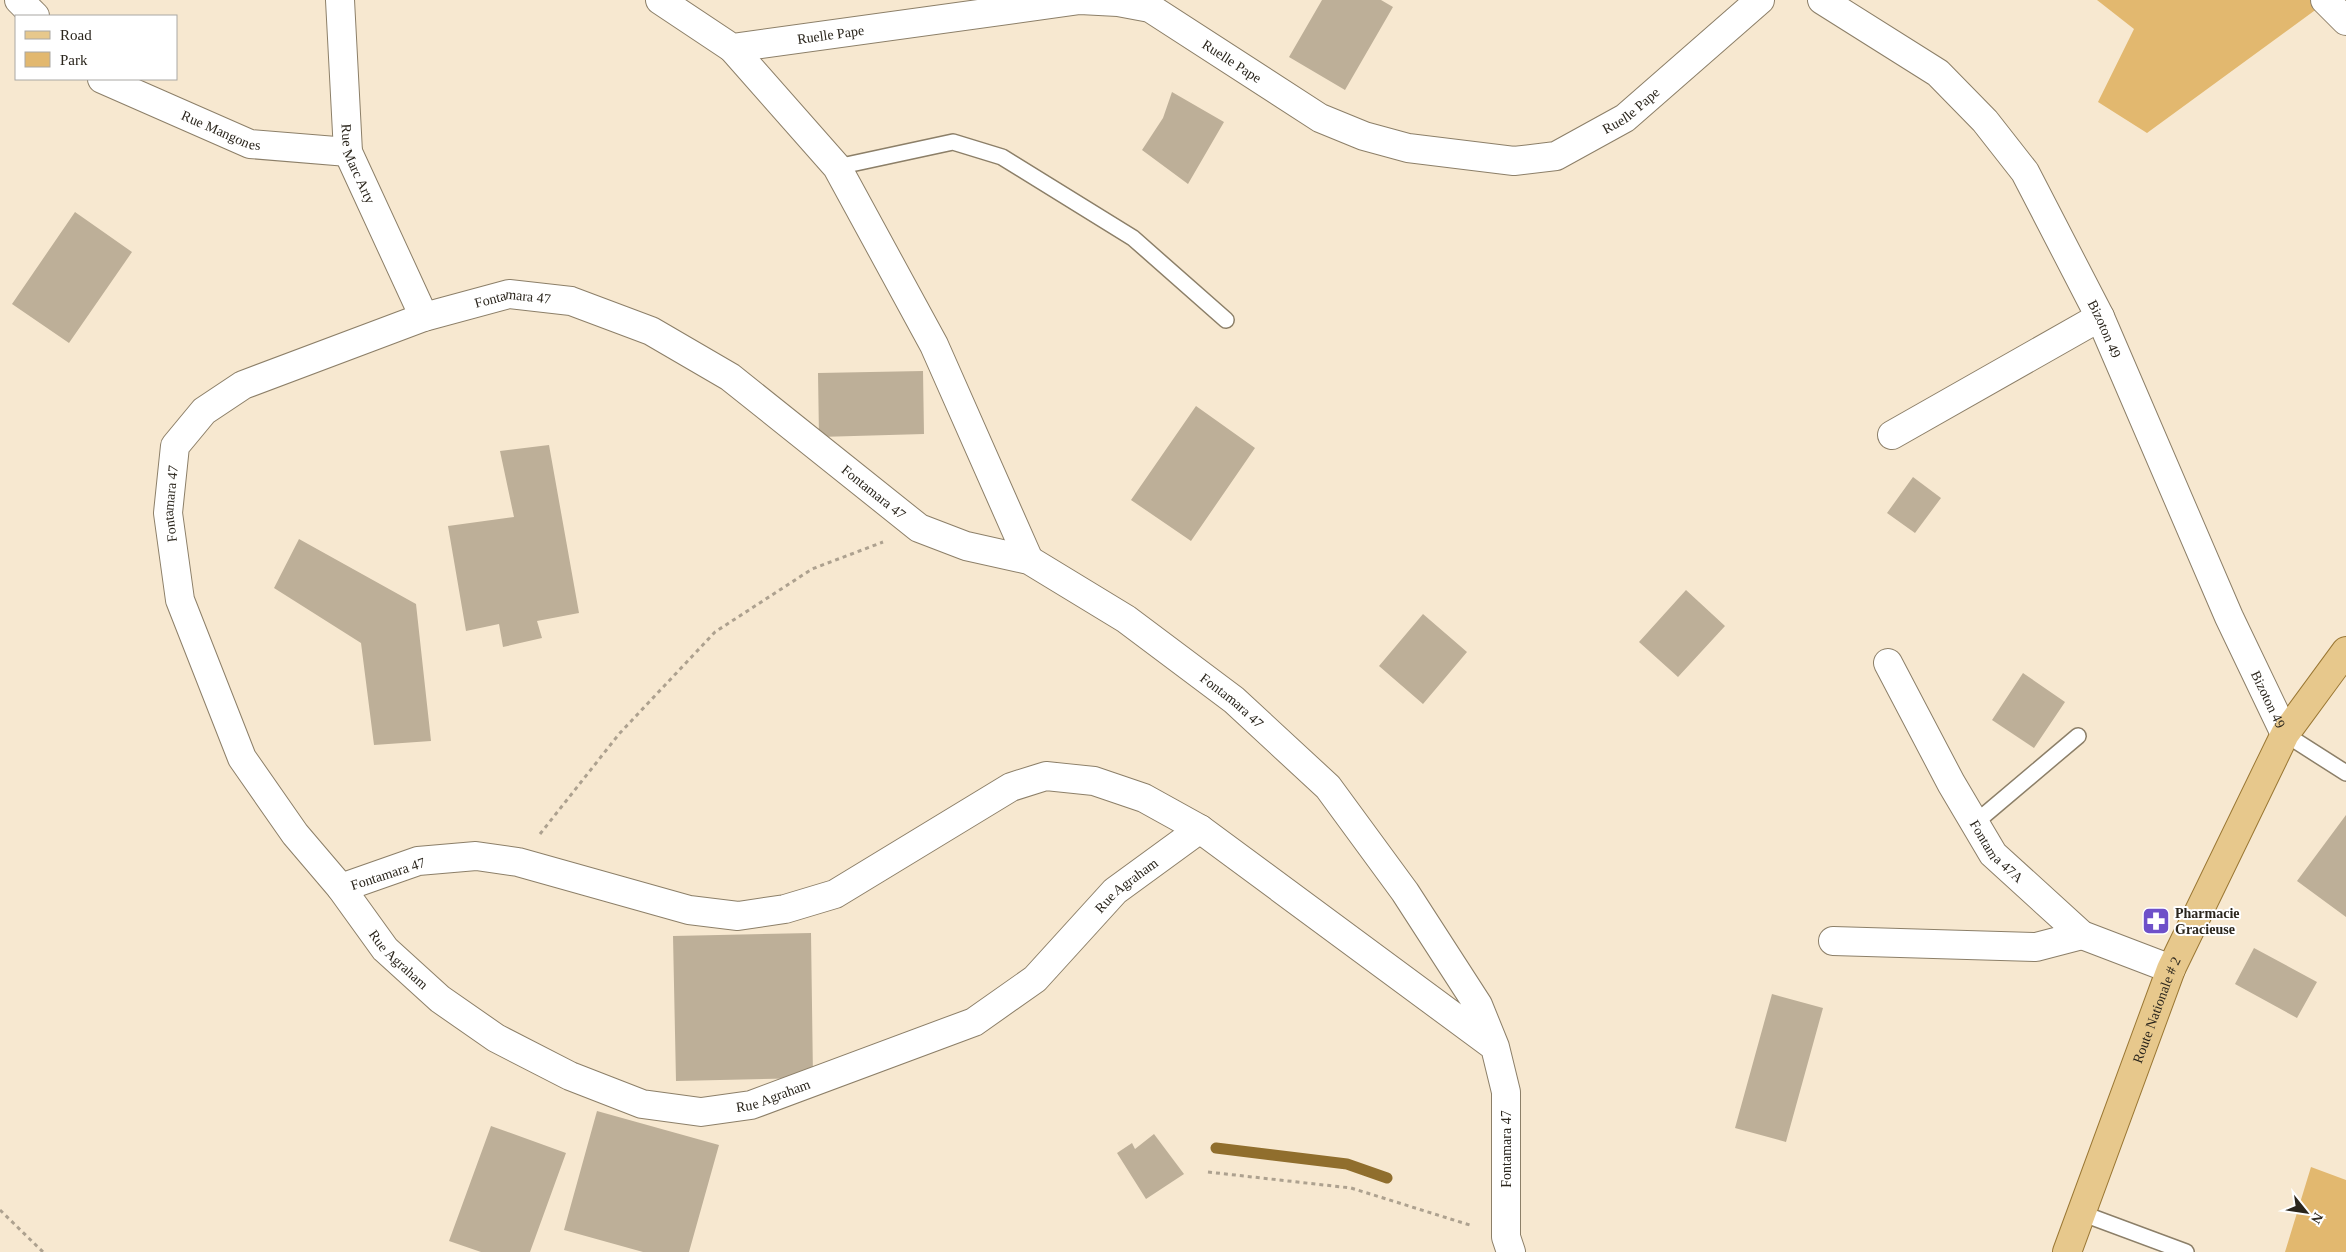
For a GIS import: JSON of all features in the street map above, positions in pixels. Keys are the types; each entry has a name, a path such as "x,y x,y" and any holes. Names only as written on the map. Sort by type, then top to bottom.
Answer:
{"main road":[{"name":"Route Nationale # 2","path":"2067,1252 2172,969 2285,734 2346,651"}],"street":[{"path":"19,0 34,15"},
{"name":"Rue Marc Arty","path":"340,0 348,152 424,317"},
{"path":"660,0 732,48 837,167 934,345 1029,560"},
{"name":"Ruelle Pape","path":"732,48 1080,0 1118,2 1150,8 1320,118 1364,136 1408,148 1514,161 1556,156 1625,118 1760,0"},
{"name":"Bizoton 49","path":"1822,0 1938,73 1985,122 2025,172 2100,317 2229,617 2285,734"},
{"path":"2325,0 2346,21"},
{"name":"Rue Mangones","path":"104,80 250,144 348,152"},
{"name":"Fontamara 47","path":"1495,1047 1200,829 1144,798 1094,781 1046,776 1012,787 835,894 786,909 738,916 689,910 518,862 476,856 418,861 341,888 295,834 242,758 180,600 168,513 174,446 204,411 243,385 424,317 509,294 571,301 651,331 730,377 919,528 966,546 1029,560 1126,620 1234,700 1328,787 1406,892 1478,1005 1495,1047 1506,1092 1509,1244"},
{"path":"1892,436 2100,317"},
{"name":"Fontama 47A","path":"1888,663 1951,783 1993,854 2082,935 2172,969"},
{"name":"Rue Agraham","path":"341,888 384,949 440,999 496,1038 570,1076 642,1104 700,1112 751,1106 974,1022 1035,979 1115,891 1200,829"},
{"path":"1833,941 2036,948 2082,935"}],"lane":[{"path":"837,167 953,142 1002,157 1133,238 1226,320"},
{"path":"2285,734 2346,774"},
{"path":"1975,823 2078,736"},
{"path":"2081,1213 2186,1252"}],"path":[{"path":"518,862 618,734 714,632 812,569 919,528"},
{"path":"1208,1172 1351,1188 1509,1244"},
{"path":"0,1210 43,1252"}],"green space":[{"path":"2097,0 2329,0 2147,133 2098,102 2134,29"},
{"path":"2311,1167 2346,1180 2346,1252 2285,1252"}],"building":[{"path":"1322,0 1381,0 1393,7 1345,90 1289,57"},
{"path":"1172,92 1224,122 1188,184 1142,150 1163,118"},
{"path":"75,212 132,252 69,343 12,304"},
{"path":"923,371 924,434 819,437 818,373"},
{"path":"1196,406 1255,448 1191,541 1131,500"},
{"path":"549,445 579,613 537,621 542,638 503,647 499,624 466,631 448,526 514,517 500,451"},
{"path":"1913,477 1941,498 1915,533 1887,513"},
{"path":"299,539 416,604 431,741 374,745 361,643 274,588"},
{"path":"1686,590 1725,626 1678,677 1639,642"},
{"path":"1423,614 1467,652 1423,704 1379,666"},
{"path":"2023,673 2065,702 2034,748 1992,720"},
{"path":"2346,815 2346,917 2297,881"},
{"path":"811,933 813,1078 676,1081 673,936"},
{"path":"2254,948 2317,982 2297,1018 2235,984"},
{"path":"1772,994 1823,1008 1786,1142 1735,1128"},
{"path":"597,1111 719,1145 689,1252 643,1252 564,1230"},
{"path":"491,1126 566,1153 530,1252 481,1252 449,1241"},
{"path":"1154,1134 1184,1174 1146,1199 1117,1153 1132,1143 1135,1149"}],"waterway":[{"path":"1216,1148 1347,1164 1387,1178"}],"place":[{"name":"Pharmacie Gracieuse","path":"2156,921"}]}
